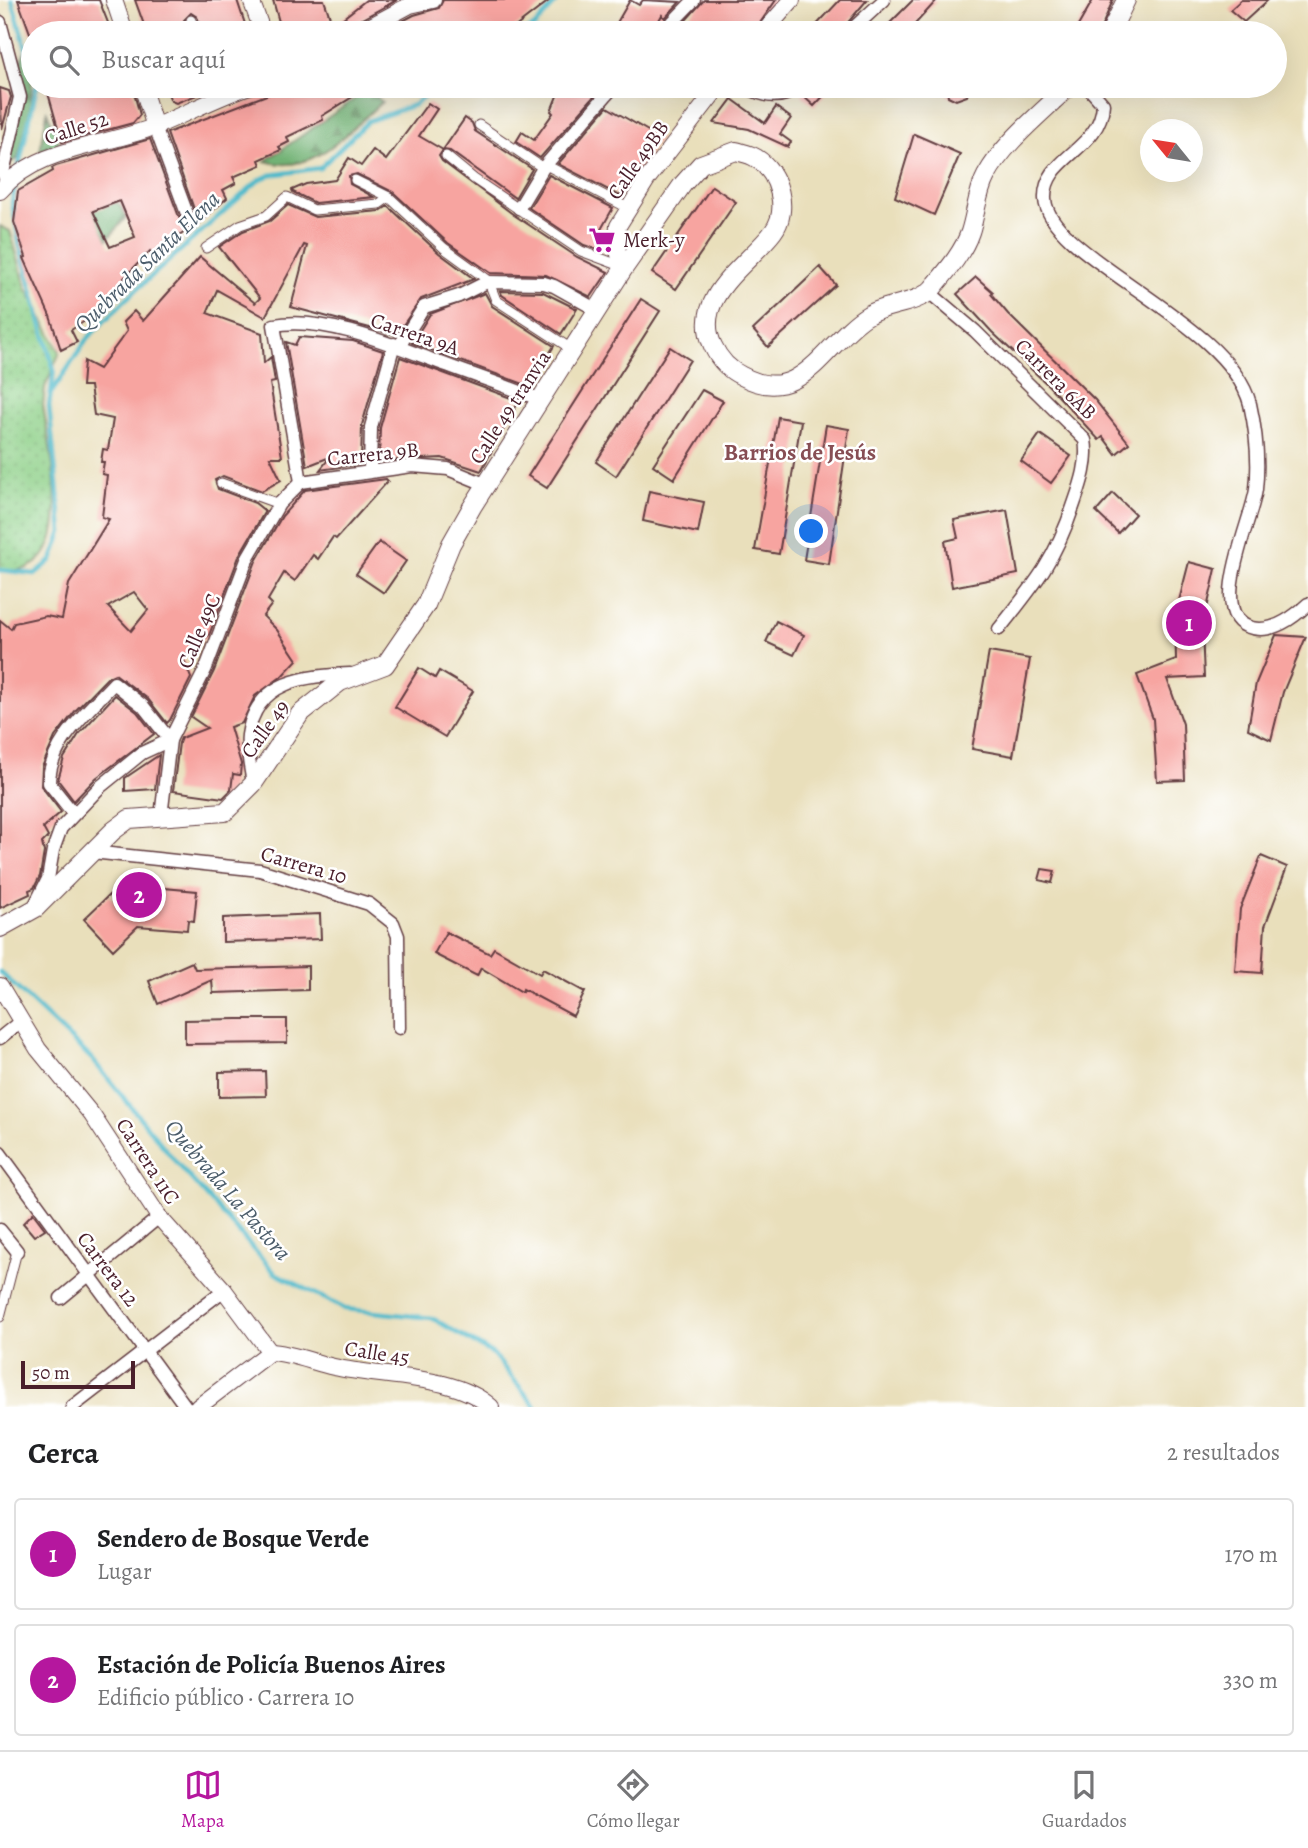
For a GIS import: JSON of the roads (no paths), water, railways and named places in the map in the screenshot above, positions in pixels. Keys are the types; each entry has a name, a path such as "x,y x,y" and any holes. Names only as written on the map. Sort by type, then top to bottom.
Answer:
{"main road":[{"path":"1116,21 1126,0"},
{"path":"929,292 963,248 985,178 994,163 1057,98"},
{"name":"Calle 49 tranvia","path":"364,674 385,666 407,635 426,605 451,544 487,485 624,268 683,184 701,164 736,150 755,158 771,171 780,190 781,211 774,231 724,283 711,304 708,324 710,340 718,356 744,378 770,385 787,383 810,371 841,338 869,314 929,292"},
{"name":"Calle 49","path":"0,928 36,908 129,819 225,812 253,785 300,714 340,682 364,674"}],"street":[{"path":"114,0 120,21"},
{"path":"251,0 259,21"},
{"path":"380,21 410,5 433,0"},
{"path":"674,21 694,0"},
{"path":"774,21 792,0"},
{"path":"861,21 884,0"},
{"path":"0,22 20,97 2,173 3,187"},
{"path":"146,98 190,222"},
{"name":"Calle 52","path":"3,187 33,165 97,142 155,127 206,98"},
{"path":"519,208 545,167 604,98"},
{"name":"Calle 49BB","path":"624,268 616,246 618,226 628,208 710,98"},
{"path":"1098,98 1103,104 1102,122 1090,138 1063,161 1049,181 1045,199 1049,213 1069,240 1209,344 1235,374 1249,402 1256,444 1256,490 1235,566 1230,598 1235,616 1244,627 1262,630 1280,624 1308,604"},
{"path":"479,125 545,167 628,208"},
{"path":"446,156 474,179 581,251 624,268"},
{"path":"355,180 389,197 444,248 487,282 496,300 573,350"},
{"path":"206,248 240,225 266,216 287,197 314,210 379,204 389,197"},
{"path":"370,471 372,427 397,344 424,307 459,296 487,282 554,286 597,310"},
{"name":"Carrera 6AB","path":"929,292 975,331 1085,440 1087,453 1081,484 1059,547 1043,574 999,629"},
{"name":"Carrera 9A","path":"301,482 274,325 290,322 311,324 397,344 541,400"},
{"name":"Carrera 9B","path":"301,482 412,466 448,469 487,485"},
{"name":"Calle 49C","path":"170,740 206,668 248,558 279,504 301,482"},
{"path":"221,483 279,504"},
{"name":"Calle 49","path":"253,785 248,734 261,703 273,688 316,676 364,674"},
{"path":"74,813 49,783 51,763 76,723 114,683 143,706 170,740 161,817"},
{"path":"36,908 34,901 48,879 53,850 61,828 100,787 142,753 170,740"},
{"name":"Carrera 10","path":"92,852 260,870 369,904 393,923 398,936 398,1028"},
{"name":"Carrera 11C","path":"0,986 38,1049 92,1115 159,1217 224,1290 270,1352"},
{"path":"0,1038 21,1021"},
{"name":"Carrera 12","path":"0,1153 87,1276 186,1407"},
{"path":"61,1298 159,1217"},
{"path":"0,1230 17,1251 0,1317"},
{"path":"72,1407 224,1290"},
{"path":"198,1407 270,1352"},
{"name":"Calle 45","path":"270,1352 345,1369 441,1384 477,1395 491,1407"}],"waterway":[{"path":"12,0 21,31"},
{"name":"Quebrada Santa Elena","path":"539,21 558,0"},
{"path":"18,170 34,98"},
{"name":"Quebrada Santa Elena","path":"52,392 88,338 126,299 259,180 270,175 320,168 368,121 414,105 422,98"},
{"name":"Quebrada Santa Elena","path":"0,570 35,574 52,560 62,532 49,406 54,370 20,246 12,203 15,185"},
{"name":"Quebrada La Pastora","path":"0,972 92,1059 176,1162 275,1273 345,1309 432,1318 493,1354 536,1407"}],"place":[{"name":"Merk-y","path":"602,240"},
{"name":"Sendero de Bosque Verde","path":"1189,623"},
{"name":"Estación de Policía Buenos Aires","path":"139,895"}],"district":[{"name":"Barrios de Jesús","path":"800,452"}]}
